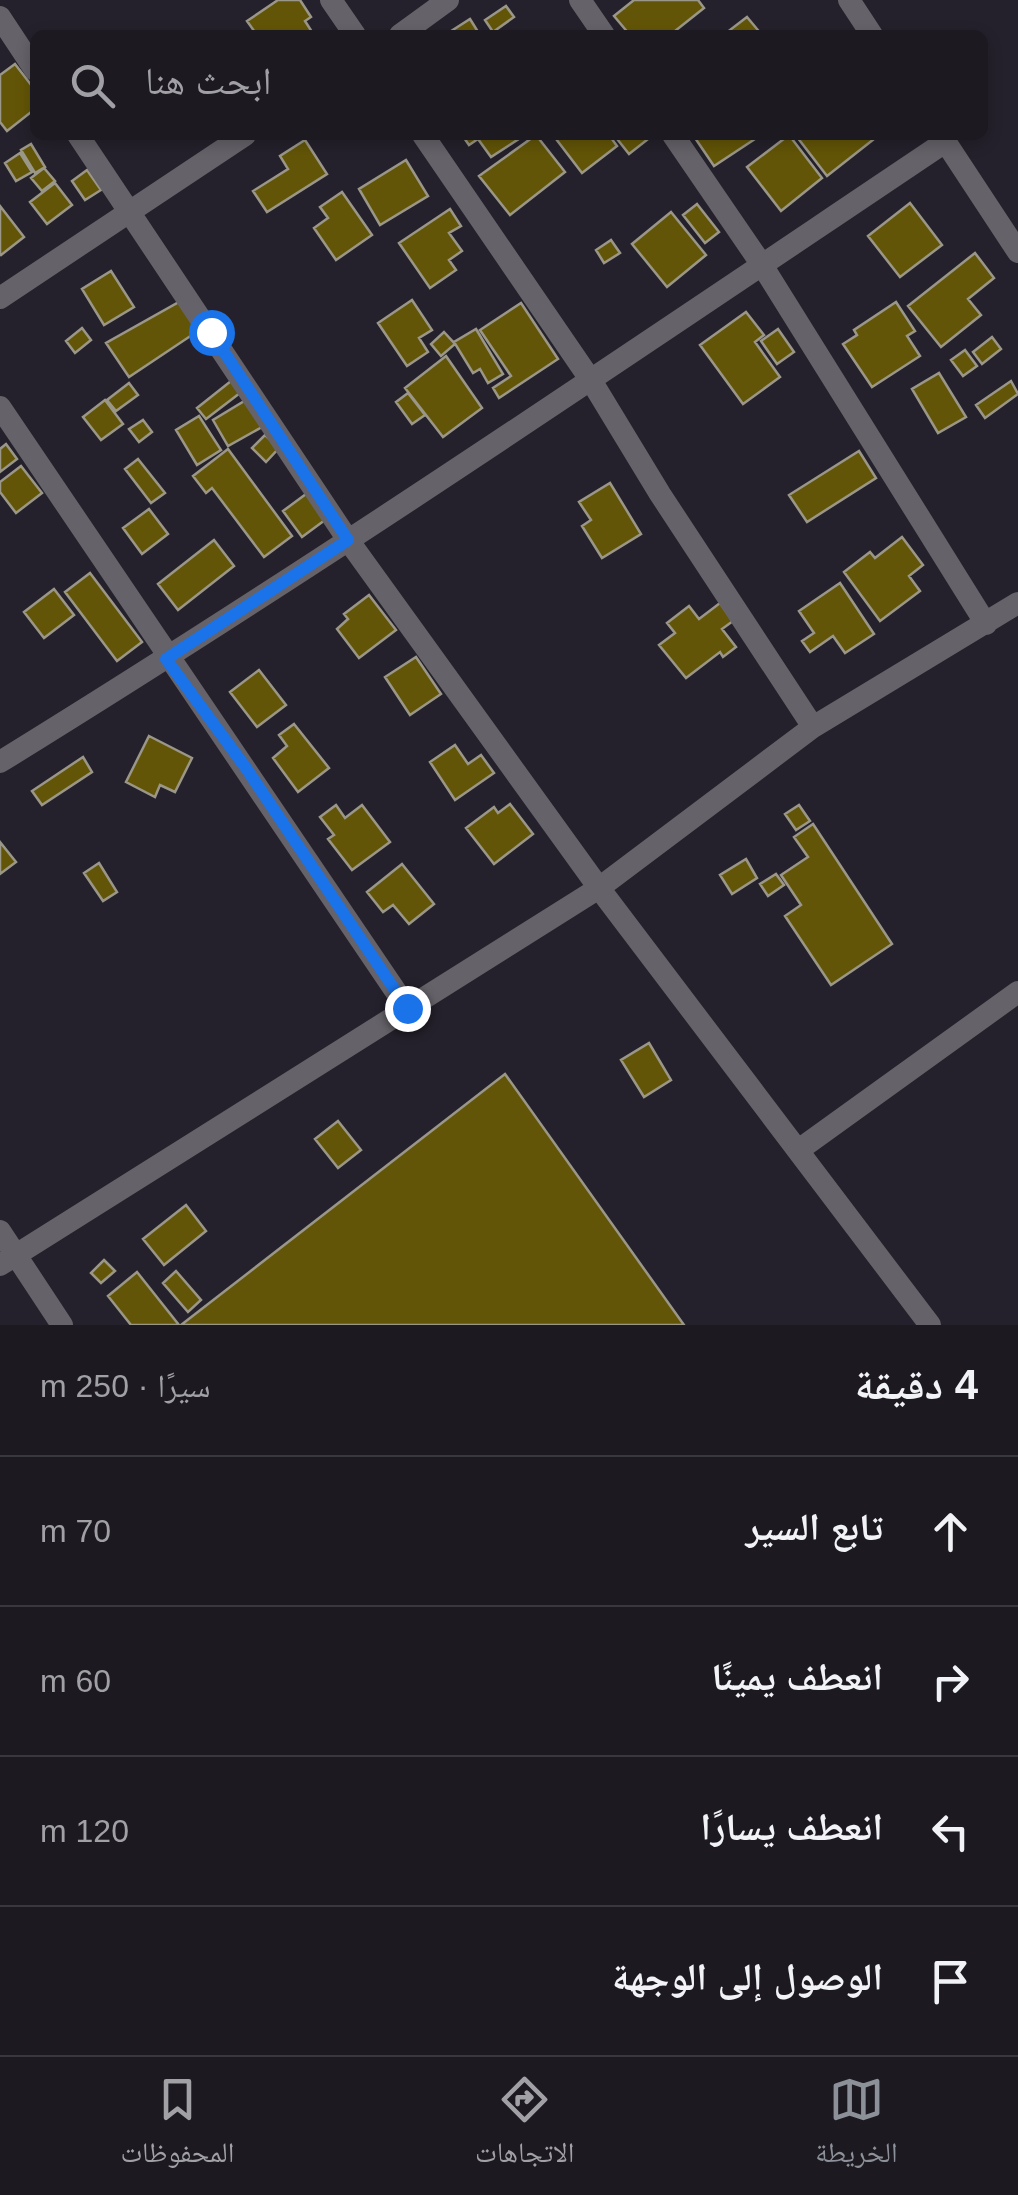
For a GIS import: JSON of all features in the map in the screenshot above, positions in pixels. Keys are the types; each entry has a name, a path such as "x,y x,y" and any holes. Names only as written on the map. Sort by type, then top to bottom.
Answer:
{"street":[{"path":"331,0 352,30"},
{"path":"407,30 448,0"},
{"path":"580,0 601,30"},
{"path":"848,0 869,30"},
{"path":"0,17 30,62"},
{"path":"81,140 348,540 598,888 930,1325"},
{"path":"0,298 127,210 238,140"},
{"path":"426,140 592,382 660,494 813,727"},
{"path":"676,140 762,265 986,624"},
{"path":"0,762 592,382 940,140"},
{"path":"944,140 1018,252"},
{"path":"0,407 166,659 258,784 407,1008"},
{"path":"8,1259 598,888 813,727 1018,603"},
{"path":"800,1149 1018,992"},
{"path":"0,1231 8,1259 62,1325"}],"building":[{"path":"278,0 300,0 311,17 305,21 311,30 253,30 247,21"},
{"path":"634,0 698,0 704,8 676,30 626,30 614,16"},
{"path":"506,6 514,17 496,30 485,20"},
{"path":"747,17 758,30 730,30"},
{"path":"470,19 477,30 453,30"},
{"path":"15,64 30,84 30,113 7,131 0,122 0,75"},
{"path":"305,140 327,174 267,212 253,191 288,169 280,156"},
{"path":"479,140 517,140 491,157"},
{"path":"529,140 540,140 565,172 510,215 479,176"},
{"path":"557,140 613,140 617,146 582,173"},
{"path":"618,140 647,140 629,154"},
{"path":"696,140 753,140 714,166"},
{"path":"782,140 793,140 822,178 781,211 747,167"},
{"path":"799,140 873,140 827,176"},
{"path":"31,144 45,167 35,173 21,150"},
{"path":"20,153 32,172 16,181 5,163"},
{"path":"406,160 428,196 380,225 359,189"},
{"path":"44,168 55,181 42,191 31,178"},
{"path":"87,170 101,190 85,200 72,181"},
{"path":"55,183 72,205 47,224 30,202"},
{"path":"342,192 372,235 336,260 314,228 328,218 320,207"},
{"path":"910,203 942,245 900,277 868,236"},
{"path":"697,204 719,232 705,243 683,215"},
{"path":"0,206 24,237 1,255 0,254"},
{"path":"450,209 461,226 449,233 462,251 449,260 456,270 430,288 399,243"},
{"path":"671,212 706,255 667,287 632,244"},
{"path":"611,240 620,253 604,263 596,250"},
{"path":"975,253 994,278 968,299 981,315 941,347 908,306"},
{"path":"111,271 134,307 104,325 82,289"},
{"path":"412,300 432,330 419,338 428,352 407,366 378,323"},
{"path":"179,302 198,331 129,377 106,343"},
{"path":"896,302 915,331 907,336 920,356 872,387 843,344 857,335 854,330"},
{"path":"521,303 558,359 499,398 493,388 511,376 480,330"},
{"path":"746,312 764,335 755,342 780,377 743,404 700,345"},
{"path":"82,328 91,340 75,353 66,341"},
{"path":"476,329 503,374 488,383 480,369 473,373 454,342"},
{"path":"778,329 794,352 777,364 761,341"},
{"path":"444,332 455,344 441,356 431,344"},
{"path":"992,337 1001,349 982,364 973,352"},
{"path":"965,350 977,366 963,376 951,360"},
{"path":"446,356 482,408 443,437 405,388"},
{"path":"939,373 966,417 938,433 912,389"},
{"path":"231,381 240,393 206,419 197,408"},
{"path":"1011,381 1018,394 985,418 976,405"},
{"path":"129,383 138,395 116,411 107,400"},
{"path":"408,393 425,415 412,424 396,402"},
{"path":"105,400 123,424 101,440 83,417"},
{"path":"246,400 262,427 228,446 213,420"},
{"path":"199,416 221,450 197,465 176,430"},
{"path":"143,420 152,432 139,442 129,429"},
{"path":"265,435 279,448 266,462 252,448"},
{"path":"6,444 17,459 0,472 0,449"},
{"path":"228,449 292,536 264,557 212,488 206,493 193,476"},
{"path":"859,451 876,478 807,522 789,495"},
{"path":"138,459 165,493 151,503 125,469"},
{"path":"21,466 42,493 16,513 0,492 0,482"},
{"path":"610,483 641,534 602,558 582,526 591,520 579,502"},
{"path":"306,494 325,520 302,537 283,511"},
{"path":"149,509 168,534 142,554 123,528"},
{"path":"902,537 923,565 909,576 920,591 880,621 844,572 870,552 875,558"},
{"path":"214,540 234,566 178,610 158,584"},
{"path":"90,573 142,642 117,661 65,592"},
{"path":"840,583 874,634 845,653 833,636 810,652 802,641 814,633 799,611"},
{"path":"54,589 74,615 44,638 24,612"},
{"path":"369,595 396,630 359,658 337,629 348,619 344,614"},
{"path":"720,603 733,621 722,629 736,647 723,657 720,652 686,678 659,645 675,633 667,623 689,606 699,619"},
{"path":"416,657 441,694 410,715 385,677"},
{"path":"259,670 286,705 257,727 230,692"},
{"path":"294,724 329,768 298,792 273,758 287,746 279,735"},
{"path":"149,736 192,758 175,792 160,785 155,797 126,782"},
{"path":"455,745 468,764 481,755 494,773 455,800 430,762"},
{"path":"83,757 92,772 42,805 32,791"},
{"path":"510,804 533,834 494,864 466,828 494,807 498,813"},
{"path":"336,805 345,818 362,805 390,842 352,870 328,839 334,835 320,817"},
{"path":"799,805 810,821 796,830 785,814"},
{"path":"813,824 892,944 831,985 785,916 801,905 781,875 808,857 794,837"},
{"path":"0,842 16,862 0,874"},
{"path":"746,859 757,878 732,894 720,875"},
{"path":"99,863 117,892 103,901 84,873"},
{"path":"402,864 434,904 409,924 393,905 383,912 367,892"},
{"path":"776,874 784,885 768,896 760,884"},
{"path":"649,1043 671,1080 644,1097 621,1060"},
{"path":"505,1074 684,1325 181,1325"},
{"path":"338,1121 361,1150 338,1168 315,1139"},
{"path":"186,1205 206,1231 164,1265 143,1239"},
{"path":"104,1260 115,1271 101,1283 91,1273"},
{"path":"176,1271 201,1300 188,1312 163,1283"},
{"path":"137,1272 179,1325 131,1325 108,1296"}],"route":[{"path":"211,332 348,540 166,659 246,768 407,1008"}]}
